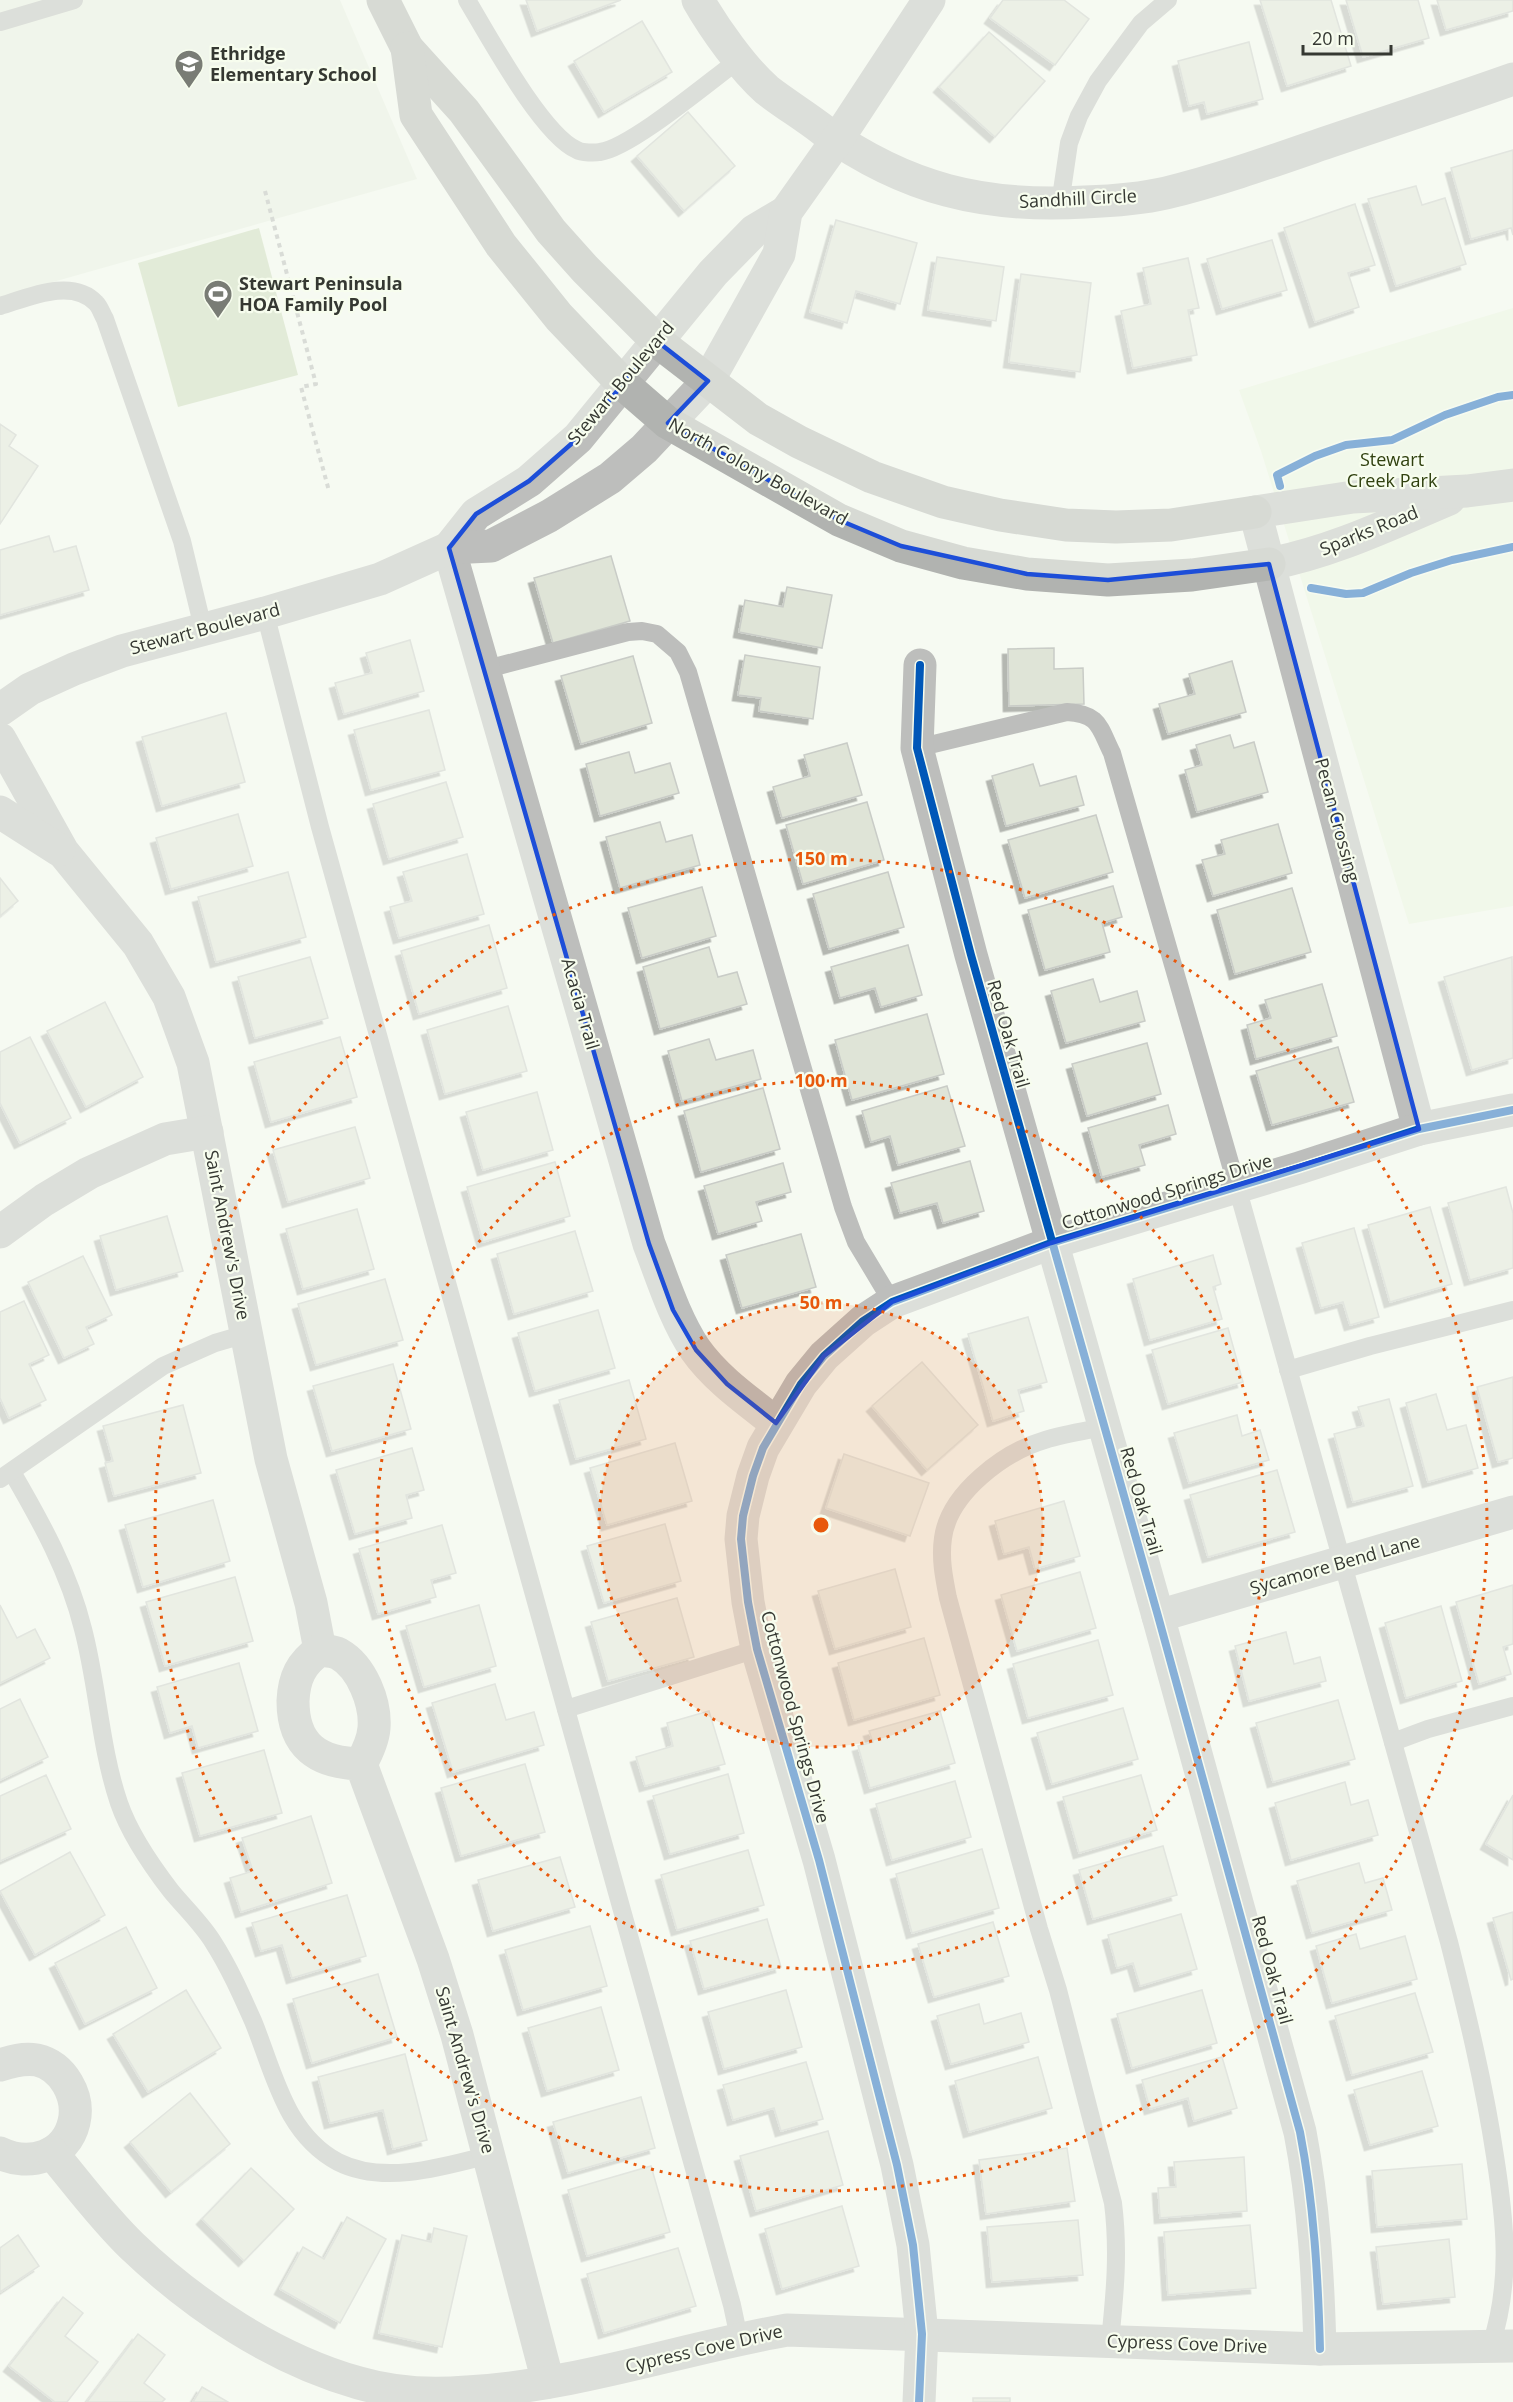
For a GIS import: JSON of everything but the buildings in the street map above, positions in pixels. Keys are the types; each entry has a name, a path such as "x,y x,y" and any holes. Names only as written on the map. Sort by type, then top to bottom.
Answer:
{"main road":[{"name":"North Colony Boulevard","path":"383,0 407,48 464,111 551,231 585,269 658,342 758,419 799,442 872,477 943,502 1000,515 1066,525 1172,525 1255,512"},
{"name":"North Colony Boulevard","path":"407,48 416,115 501,245 559,317 623,384 668,423 839,520 901,546 963,563 1027,574 1108,580 1192,575 1269,564"}],"street":[{"name":"Sandhill Circle","path":"698,0 713,25 766,89 837,140 873,162 935,187 969,197 999,202 1060,204 1110,201 1166,193 1283,157 1513,79"},
{"name":"Stewart Boulevard","path":"449,548 476,514 529,481 578,438 713,273 754,231 786,212 837,140 929,0"},
{"name":"Stewart Boulevard","path":"0,710 30,689 122,651 265,613 380,579 449,548 491,546 549,516 610,478 644,449 708,381 778,254 786,212"},
{"name":"Sparks Road","path":"1255,512 1353,497 1467,491 1513,484"},
{"name":"Sparks Road","path":"1269,564 1297,559 1363,536 1467,491"},
{"name":"Pecan Crossing","path":"1255,512 1419,1129"},
{"name":"Acacia Trail","path":"449,548 649,1244 674,1310 696,1350 727,1384 777,1423"},
{"name":"Red Oak Trail","path":"920,665 917,748 971,954 1158,1616 1300,2132 1312,2199 1317,2255 1320,2349"},
{"path":"0,739 63,852"},
{"path":"0,812 63,852"},
{"name":"Saint Andrew's Drive","path":"63,852 138,944 169,997 194,1063 271,1459 311,1603 320,1650"},
{"name":"Cottonwood Springs Drive","path":"919,2402 922,2334 913,2245 897,2164 819,1860 757,1649 748,1602 741,1539 743,1516 759,1457 801,1384 824,1356 863,1321 892,1302 1051,1243 1419,1129 1513,1110"},
{"path":"0,1232 44,1200 89,1173 165,1139 207,1132"},
{"name":"Sycamore Bend Lane","path":"1158,1616 1513,1512"},
{"path":"320,1650 336,1652 350,1662 368,1694 373,1711 374,1730 370,1748 361,1764 342,1764 317,1754 302,1738 293,1719 294,1687 298,1674 307,1659 320,1650"},
{"name":"Saint Andrew's Drive","path":"361,1764 433,1959 457,2035 548,2382"},
{"path":"0,2065 19,2059 38,2061 55,2069 69,2084 75,2102 74,2122 66,2140 52,2153 33,2160 13,2159 0,2153"},
{"name":"Cypress Cove Drive","path":"52,2153 105,2218 164,2274 213,2311 263,2343 301,2362 360,2383 423,2393 468,2392 548,2382 648,2362 739,2338 787,2330 1320,2349 1502,2345"}],"lane":[{"path":"0,22 75,0"},
{"path":"467,0 509,71 553,131 578,151 601,152 630,140 741,59"},
{"path":"1060,204 1069,143 1079,116 1098,81 1141,23 1168,0"},
{"path":"0,306 42,293 65,291 83,294 96,303 105,319 182,541 203,628"},
{"path":"265,613 320,827 732,2305 739,2338"},
{"path":"483,670 628,632 642,631 657,634 678,652 688,672 717,769 843,1207 856,1242 892,1302"},
{"path":"917,748 1067,712 1085,713 1098,723 1112,753 1393,1742 1449,1942 1477,2053 1489,2118 1505,2238 1504,2289 1500,2316 1502,2345"},
{"path":"1288,1370 1513,1310"},
{"path":"246,1334 215,1343 163,1366 6,1476 63,1567 75,1601 84,1630 106,1748 119,1803 126,1820 134,1837 171,1890 212,1940 253,2021 282,2098 297,2127 316,2147 338,2162 359,2169 383,2173 440,2167 489,2155"},
{"path":"1104,1427 1044,1440 1002,1459 984,1473 964,1494 951,1514 943,1536 941,1563 948,1598 1039,1929 1059,1990 1113,2204 1117,2240 1117,2270 1110,2341"},
{"path":"566,1709 757,1649"},
{"path":"1393,1742 1428,1729 1513,1706"}],"path":[{"path":"265,191 316,384 301,387 329,491"}],"highlighted area":[{"path":"658,342 708,381 668,423 839,520 901,546 1027,574 1108,580 1269,564 1419,1129 1051,1243 892,1302 824,1356 776,1423 727,1384 696,1350 673,1310 649,1244 449,548 476,514 529,481 578,438"}],"shaded area":[{"name":"Ethridge Elementary School","path":"0,0 340,0 417,179 0,297"},
{"name":"Stewart Peninsula HOA Family Pool","path":"259,228 298,375 178,407 138,263"}],"green space":[{"name":"Stewart Creek Park","path":"1513,308 1513,906 1409,924 1261,451 1239,390"}],"cycle path":[{"path":"1280,486 1277,475 1315,456 1346,445 1392,440 1445,415 1498,397 1513,395"},
{"path":"1311,588 1346,594 1363,593 1411,573 1452,560 1513,547"},
{"path":"920,665 917,748 971,955 1158,1616 1300,2132 1309,2186 1314,2240 1320,2349"},
{"path":"919,2402 922,2334 913,2245 897,2165 819,1860 757,1649 748,1602 741,1539 743,1516 763,1448 801,1384 824,1356 863,1321 892,1302 1051,1243 1419,1129 1513,1110"}],"place":[{"name":"Ethridge Elementary School","path":"189,90"},
{"name":"Stewart Peninsula HOA Family Pool","path":"218,320"}]}
